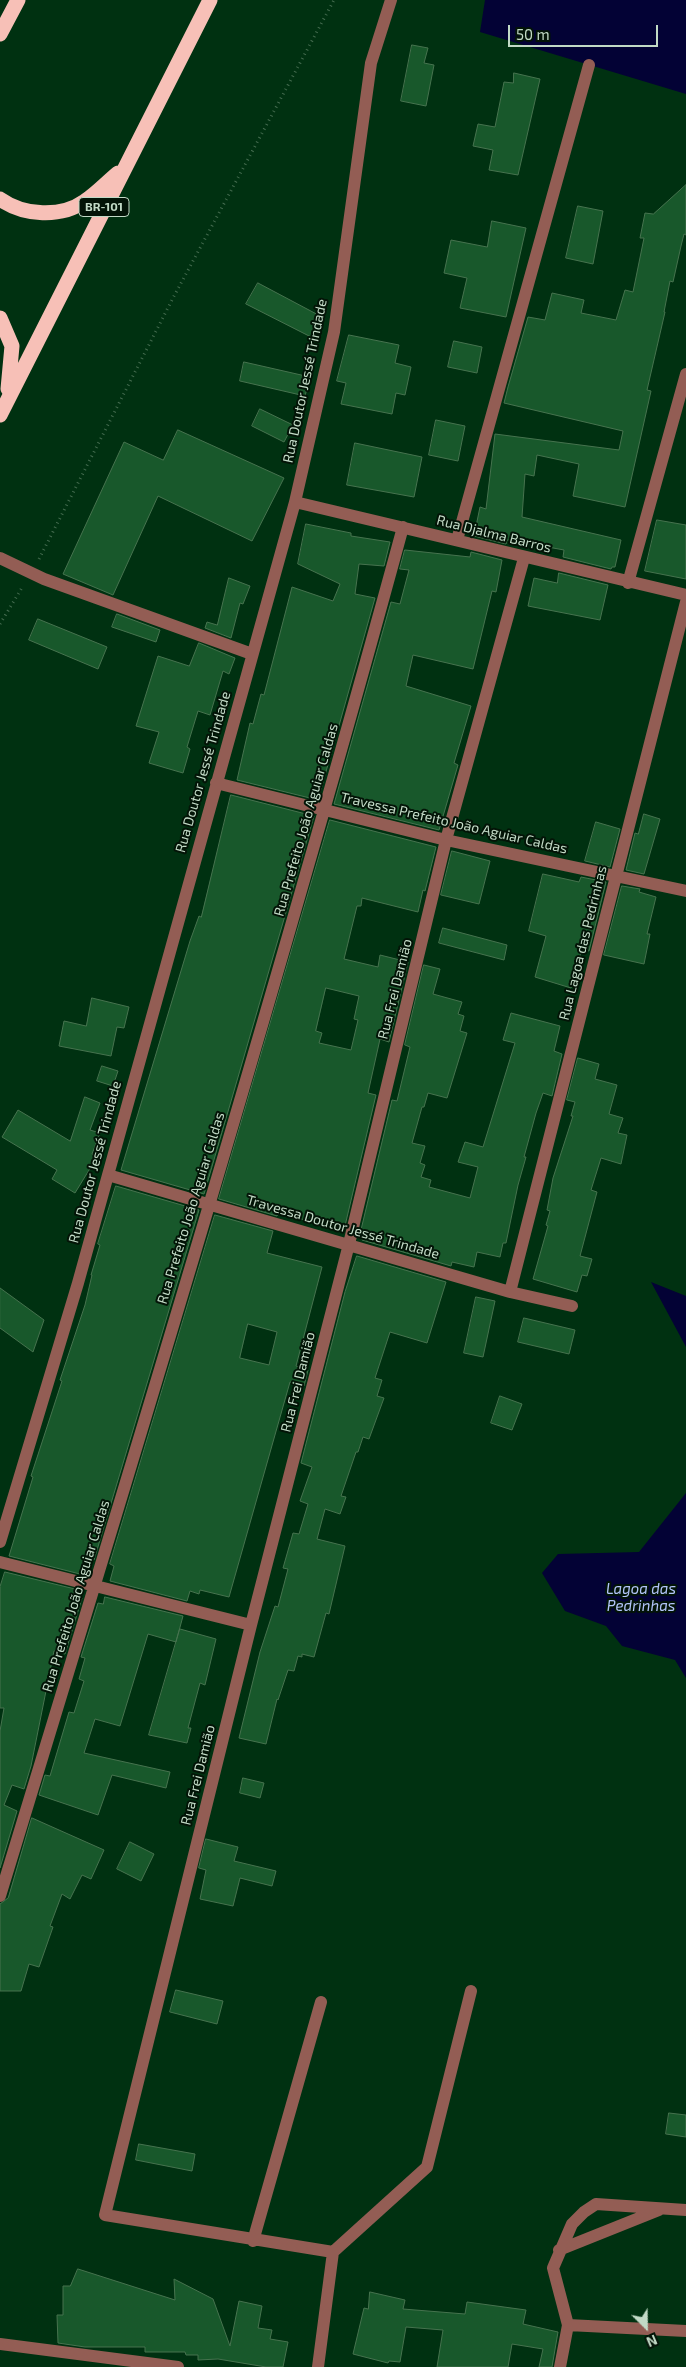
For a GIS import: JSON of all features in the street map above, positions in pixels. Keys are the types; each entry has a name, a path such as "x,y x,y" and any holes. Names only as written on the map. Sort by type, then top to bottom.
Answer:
{"highway":[{"path":"0,34 18,0"},
{"name":"BR-101","path":"0,415 210,0"},
{"path":"0,199 16,208 30,212 58,211 85,201 124,168"},
{"path":"0,318 12,346 8,398"}],"street":[{"name":"Rua Doutor Jessé Trindade","path":"0,1542 78,1283 295,502 334,332 371,63 391,0"},
{"path":"457,540 588,65"},
{"path":"628,583 686,374"},
{"name":"Rua Djalma Barros","path":"295,502 628,583 686,595"},
{"name":"Rua Prefeito João Aguiar Caldas","path":"0,1896 95,1586 326,809 403,527"},
{"path":"0,558 31,573 252,654"},
{"name":"Rua Frei Damião","path":"253,2241 105,2215 251,1624 348,1244 446,840 524,558"},
{"name":"Rua Lagoa das Pedrinhas","path":"510,1292 686,602"},
{"name":"Travessa Prefeito João Aguiar Caldas","path":"216,783 446,840 686,890"},
{"name":"Travessa Doutor Jessé Trindade","path":"108,1175 510,1292 572,1306"},
{"path":"0,1562 251,1624"},
{"path":"318,2367 333,2252 427,2167 471,1991"},
{"path":"321,2002 253,2241 333,2252"},
{"path":"560,2367 568,2325 553,2268 572,2224 584,2212 596,2204 686,2210"},
{"path":"560,2250 663,2208"},
{"path":"568,2325 686,2331"},
{"path":"0,2344 171,2367"}],"path":[{"path":"0,624 31,573 173,298 334,0"}],"water":[{"path":"485,0 686,0 686,94 480,32"},
{"path":"651,1282 686,1296 686,1347"},
{"name":"Lagoa das Pedrinhas","path":"686,1493 686,1678 675,1660 622,1646 606,1626 565,1611 542,1573 558,1554 639,1552"}],"building":[{"path":"412,45 428,48 424,63 434,65 426,106 401,101"},
{"path":"514,73 540,79 518,175 489,170 493,150 473,146 478,124 495,127 504,82 513,83"},
{"path":"686,185 686,235 684,234 673,282 670,281 665,312 647,390 651,391 625,507 573,496 579,464 537,455 534,476 525,474 522,517 621,540 615,567 611,569 563,557 564,550 510,540 507,540 506,544 474,536 480,507 486,509 495,434 619,450 623,431 504,403 508,387 528,317 545,320 552,293 584,300 581,313 616,320 625,290 633,292 644,238 640,238 645,213 653,214"},
{"path":"578,206 603,211 593,264 566,258"},
{"path":"492,221 526,228 506,317 460,308 467,278 444,273 451,240 487,247"},
{"path":"258,283 324,318 313,338 246,304"},
{"path":"349,335 399,345 395,363 411,367 405,395 396,393 392,414 341,404 346,383 337,381"},
{"path":"454,341 482,347 477,373 448,367"},
{"path":"244,362 310,377 305,396 240,381"},
{"path":"260,409 293,425 284,442 252,426"},
{"path":"436,420 465,426 458,461 429,455"},
{"path":"178,430 284,478 252,541 158,496 113,595 63,574 124,442 163,460"},
{"path":"355,443 422,457 414,497 347,485"},
{"path":"657,520 686,525 686,579 645,571"},
{"path":"306,524 351,533 351,536 390,542 384,566 359,564 355,594 375,598 318,800 237,780 250,723 253,724 261,694 264,695 292,587 333,601 340,584 298,564"},
{"path":"405,550 470,557 471,552 502,560 496,592 492,591 473,669 413,655 406,686 471,706 454,763 458,765 439,830 334,804 391,602 400,604 409,570 400,569"},
{"path":"559,573 608,585 600,620 528,606 534,578 557,583"},
{"path":"229,578 250,586 243,604 240,603 231,638 205,628 207,622 217,625"},
{"path":"117,614 160,630 156,642 112,627"},
{"path":"38,619 107,647 98,669 29,640"},
{"path":"199,643 235,658 229,674 223,671 210,715 198,711 187,747 190,749 183,773 149,763 159,732 136,726 158,656 189,666"},
{"path":"231,795 314,816 204,1194 121,1170 190,941 199,916 201,917"},
{"path":"644,814 660,819 644,874 626,870 635,833 638,834"},
{"path":"330,820 436,847 418,912 362,898 361,906 357,906 344,959 378,967 380,955 408,962 389,1042 380,1039 368,1093 376,1095 344,1230 278,1213 277,1216 219,1199","holes":["326,988 359,996 354,1019 358,1020 351,1050 319,1043 322,1033 316,1031"]},
{"path":"596,822 620,829 610,867 585,861"},
{"path":"452,851 490,861 479,904 441,895"},
{"path":"543,874 579,882 581,877 606,882 589,951 582,949 571,988 535,977 546,936 529,931"},
{"path":"622,886 640,889 639,892 656,897 647,934 650,934 644,964 604,955"},
{"path":"443,928 507,945 504,960 439,943"},
{"path":"424,965 440,969 433,994 462,1002 458,1014 464,1016 460,1031 467,1033 447,1098 428,1093 412,1143 425,1146 420,1163 425,1165 421,1177 431,1180 429,1187 470,1198 478,1167 458,1162 465,1142 483,1147 515,1043 503,1040 511,1013 560,1026 554,1051 562,1054 552,1096 543,1093 536,1113 524,1157 526,1157 506,1243 503,1243 500,1257 477,1252 474,1267 452,1262 451,1266 362,1240 363,1237 360,1234 392,1100 397,1101 410,1047 405,1045"},
{"path":"92,998 129,1007 124,1028 117,1027 111,1056 59,1046 64,1021 86,1026"},
{"path":"578,1058 599,1064 595,1079 617,1085 609,1114 623,1118 618,1133 627,1135 621,1164 601,1158 591,1190 597,1192 580,1256 592,1259 587,1276 582,1275 577,1292 533,1279 548,1226 546,1225 550,1211 547,1210 553,1178 573,1116 571,1116 575,1102 567,1100"},
{"path":"102,1066 118,1071 113,1086 97,1081"},
{"path":"85,1097 100,1103 90,1130 100,1133 92,1154 97,1157 75,1193 52,1179 57,1170 2,1137 18,1110 70,1141"},
{"path":"116,1186 199,1210 94,1560 85,1557 80,1574 9,1556 33,1477 31,1476 62,1381 60,1380 85,1305 100,1245 98,1244"},
{"path":"215,1215 273,1231 267,1253 322,1267 296,1366 308,1370 304,1386 290,1382 229,1597 200,1590 199,1594 190,1591 187,1601 110,1581 114,1566 110,1564","holes":["248,1324 277,1332 269,1365 240,1358"]},
{"path":"357,1256 446,1282 427,1343 390,1332 375,1378 382,1380 377,1396 384,1398 369,1439 363,1437 358,1452 356,1452 341,1496 346,1497 340,1514 325,1509 317,1539 345,1546 329,1614 326,1613 314,1657 302,1654 302,1657 298,1656 294,1671 288,1670 277,1699 266,1744 239,1738 260,1652 275,1606 278,1607 288,1569 283,1568 293,1533 299,1534 308,1504 300,1501 312,1467 301,1463 345,1292"},
{"path":"0,1288 44,1320 33,1352 0,1328"},
{"path":"476,1297 495,1301 483,1357 464,1353"},
{"path":"524,1318 575,1330 569,1354 518,1342"},
{"path":"500,1396 522,1404 512,1430 491,1423"},
{"path":"5,1572 75,1589 73,1596 82,1598 65,1654 54,1651 31,1766 24,1789 12,1785 4,1805 17,1811 0,1868 0,1731 4,1708 0,1708 0,1587"},
{"path":"105,1597 183,1616 176,1642 148,1634 120,1726 95,1719 84,1753 170,1772 166,1788 112,1775 98,1815 39,1795 45,1775 50,1776 69,1712 74,1713 84,1681 79,1679 85,1658 81,1657 98,1603 103,1604"},
{"path":"180,1629 216,1639 205,1685 200,1683 188,1728 191,1728 187,1743 149,1735"},
{"path":"243,1778 264,1783 260,1798 240,1793"},
{"path":"32,1818 104,1850 91,1879 82,1875 70,1899 62,1894 50,1926 53,1927 39,1967 29,1964 21,1991 0,1991 0,1904 8,1898"},
{"path":"206,1839 238,1847 234,1861 276,1871 272,1886 240,1878 233,1906 200,1899 206,1870 199,1868"},
{"path":"130,1842 154,1854 141,1881 117,1869"},
{"path":"176,1990 223,2001 217,2024 170,2012"},
{"path":"669,2113 686,2115 686,2137 666,2134"},
{"path":"139,2144 195,2154 192,2171 136,2160"},
{"path":"78,2269 175,2300 174,2279 213,2299 230,2346 239,2301 262,2306 258,2328 272,2330 270,2339 288,2342 283,2367 266,2367 218,2359 198,2360 198,2355 186,2355 185,2352 145,2352 145,2347 85,2347 58,2343 57,2315 63,2315 63,2286 70,2286"},
{"path":"370,2292 405,2300 403,2309 465,2314 467,2302 526,2310 523,2324 558,2332 552,2367 539,2367 543,2349 512,2344 508,2367 437,2367 443,2330 406,2327 400,2362 389,2361 388,2363 353,2354 364,2308 368,2309"}]}
